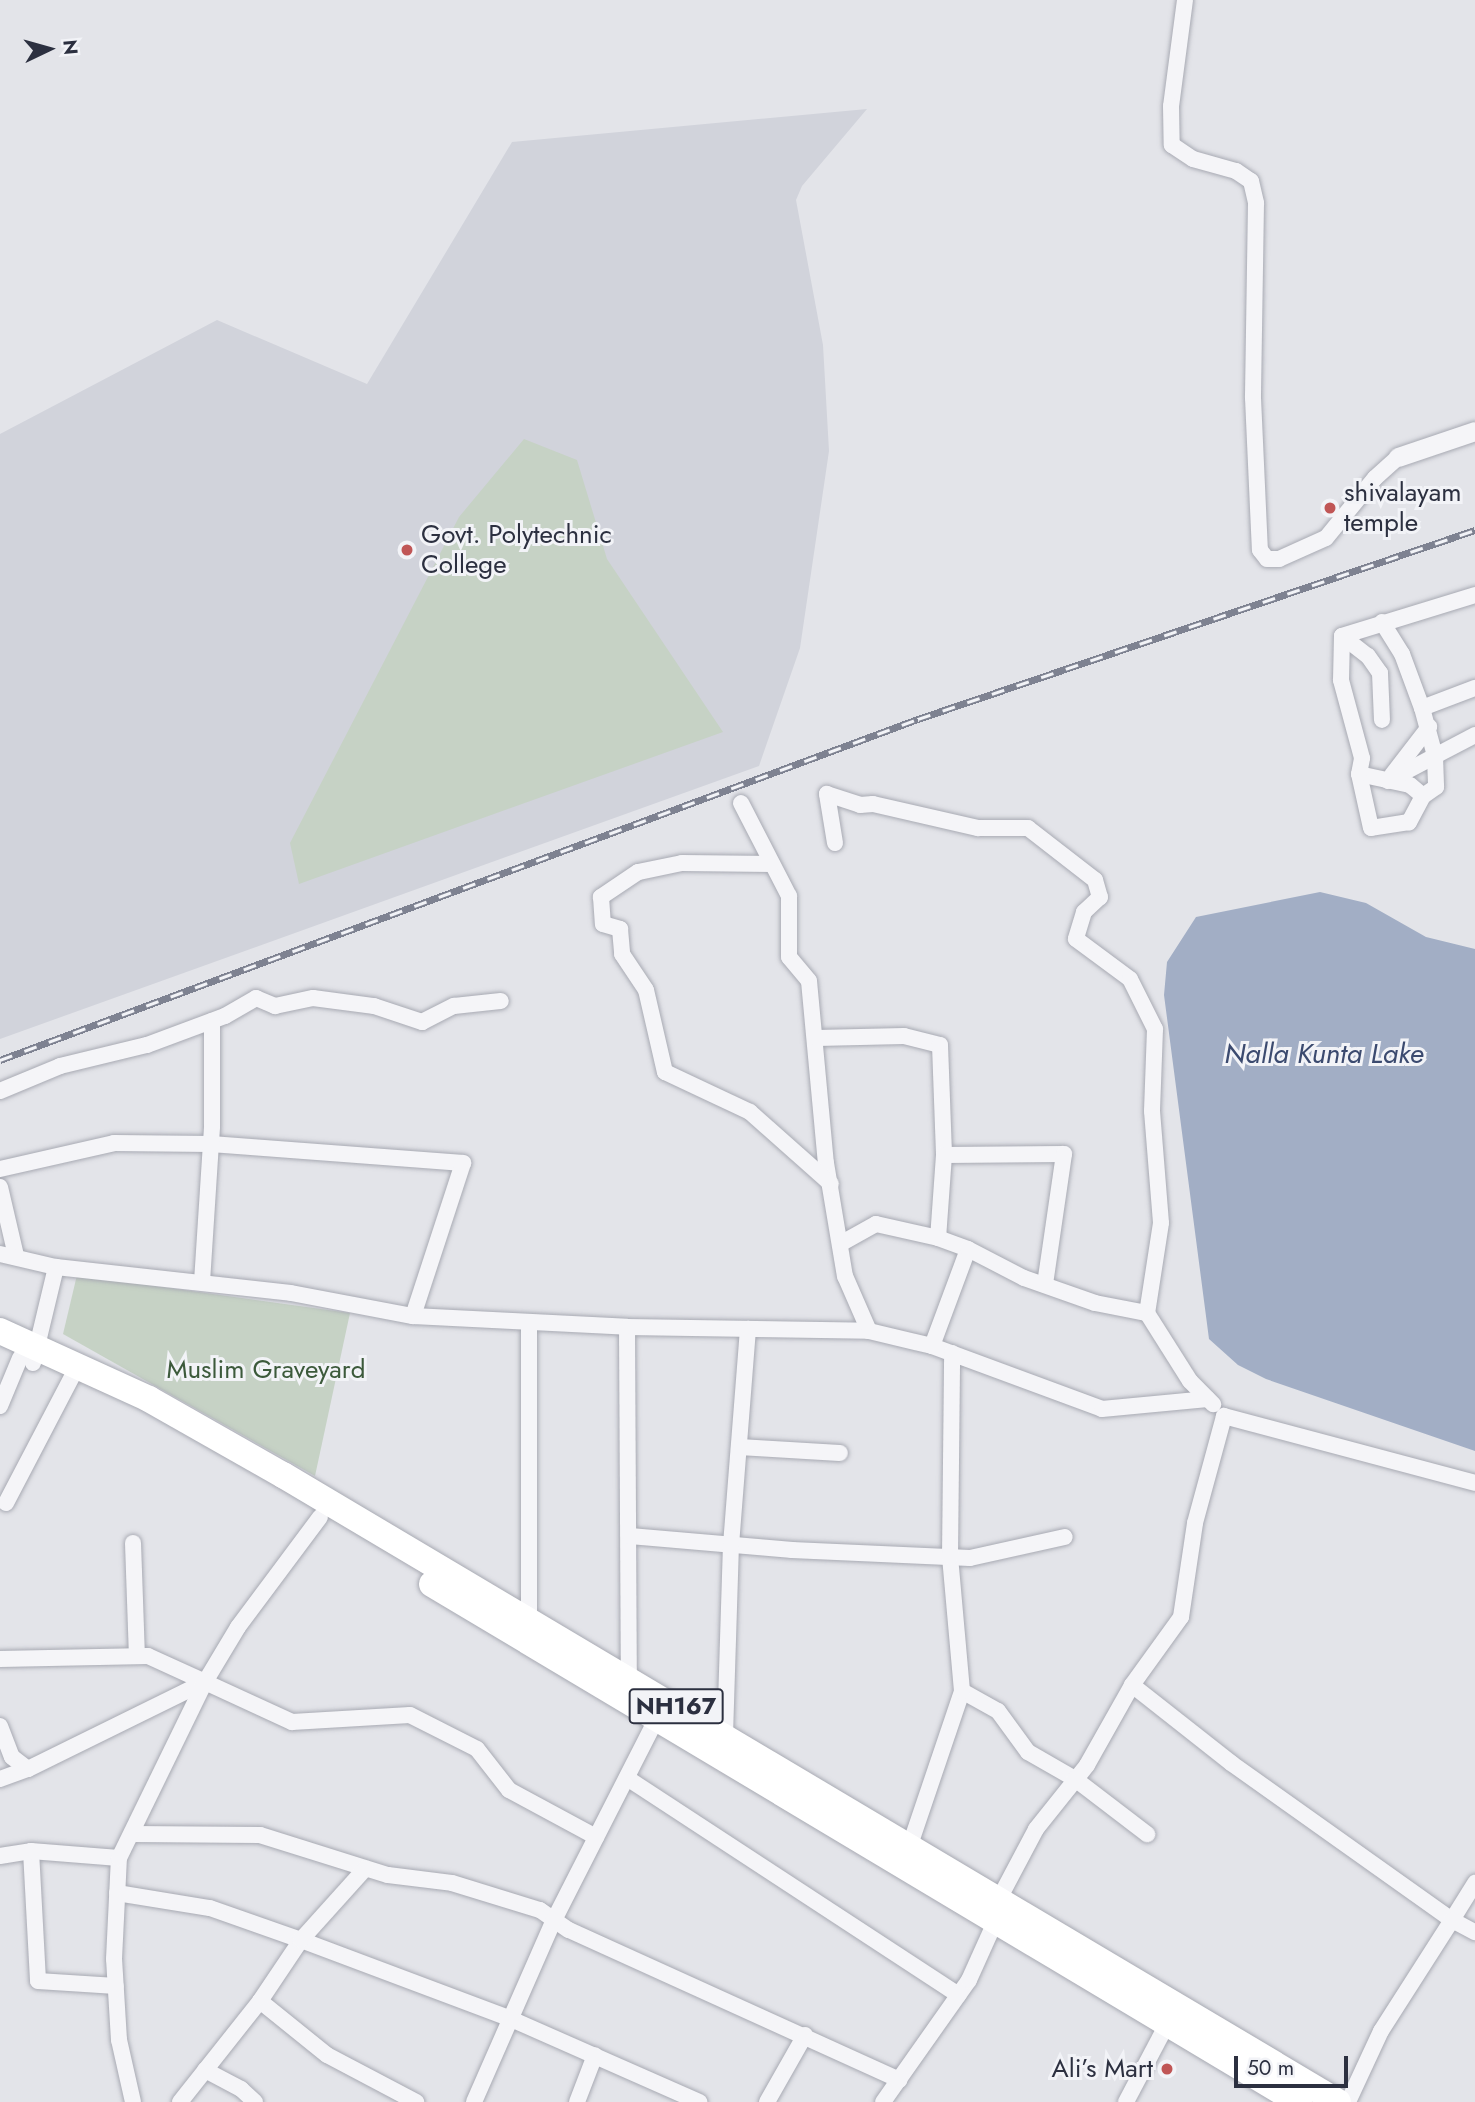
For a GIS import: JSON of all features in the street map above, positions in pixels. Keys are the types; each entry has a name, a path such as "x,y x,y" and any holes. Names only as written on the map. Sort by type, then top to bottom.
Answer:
{"highway":[{"name":"NH167","path":"0,1331 23,1354 72,1377 320,1517 657,1718 1338,2102"},
{"name":"NH167","path":"23,1354 149,1399 529,1619 910,1845 997,1910 1166,2026 1299,2102"}],"street":[{"path":"1185,0 1171,106 1172,145 1193,159 1236,171 1251,181 1256,203 1253,398 1260,550 1267,559 1279,559 1326,538 1375,478 1398,457 1475,431"},
{"path":"1342,636 1475,594"},
{"path":"1342,636 1341,680 1362,758 1359,774 1371,828 1409,822 1423,796 1436,787 1435,756 1429,727 1402,654 1382,622"},
{"path":"1342,636 1368,656 1380,673 1382,720"},
{"path":"1422,708 1475,688"},
{"path":"1388,781 1429,727"},
{"path":"1388,781 1475,735"},
{"path":"1359,774 1410,785 1423,796"},
{"path":"835,843 827,794 860,805 873,804 978,828 1028,828 1095,880 1100,897 1084,912 1076,939 1130,979 1155,1029 1152,1111 1161,1223 1147,1313"},
{"path":"741,803 789,896 789,957 809,981 831,1184 845,1276 869,1331"},
{"path":"772,864 682,863 638,872 601,897 603,924 620,929 622,954 646,990 665,1072 750,1112 831,1184"},
{"path":"0,1091 60,1066 147,1045 212,1021 256,998 275,1006 313,998 373,1006 422,1022 454,1006 501,1001"},
{"path":"202,1282 211,1144 212,1021"},
{"path":"817,1038 904,1036 940,1045 944,1155 938,1238"},
{"path":"0,1169 114,1143 211,1144 463,1163 414,1316"},
{"path":"944,1155 1064,1154 1045,1284"},
{"path":"0,1186 8,1255 56,1267 202,1282 414,1316 627,1327 869,1331 932,1346 1102,1409 1208,1399"},
{"path":"840,1244 876,1224 938,1238 1095,1303 1147,1313 1167,1339 1190,1381 1224,1416 1475,1483"},
{"path":"932,1346 968,1250"},
{"path":"0,1406 56,1267"},
{"path":"528,1322 529,1619"},
{"path":"627,1327 629,1678"},
{"path":"725,1735 731,1545 748,1329"},
{"path":"910,1845 962,1691 950,1557 952,1353"},
{"path":"6,1503 72,1377"},
{"path":"883,2102 983,1955 997,1910 1036,1829 1075,1779 1132,1685 1181,1617 1195,1523 1224,1416"},
{"path":"738,1447 841,1453"},
{"path":"133,2102 119,2040 116,1986 119,1858 205,1682 238,1627 320,1517"},
{"path":"630,1536 731,1545 970,1558 1065,1537"},
{"path":"133,1543 137,1655"},
{"path":"0,1659 137,1655 167,1661 205,1682 292,1722 410,1715 477,1749 509,1790 596,1838"},
{"path":"0,1779 28,1769 205,1682"},
{"path":"1132,1685 1231,1763 1452,1920 1475,1932"},
{"path":"962,1691 998,1711 1028,1752 1075,1779 1147,1834"},
{"path":"474,2102 554,1920 657,1718"},
{"path":"0,1726 12,1757 28,1769"},
{"path":"627,1778 958,1995"},
{"path":"132,1834 260,1835 365,1869 452,1883 540,1910 554,1920 900,2080"},
{"path":"0,1856 31,1851 119,1858"},
{"path":"31,1851 38,1981 116,1986"},
{"path":"180,2102 260,2001 301,1940 365,1869"},
{"path":"1348,2102 1381,2031 1475,1883"},
{"path":"117,1894 210,1908 301,1940 511,2019 699,2102"},
{"path":"260,2001 327,2055 416,2102"},
{"path":"1126,2102 1166,2026"},
{"path":"767,2102 805,2035"},
{"path":"578,2102 596,2055"},
{"path":"205,2070 241,2089 255,2102"}],"shaded area":[{"name":"Govt. Polytechnic College","path":"867,109 802,186 796,200 823,345 829,451 800,648 759,766 0,1039 0,434 217,320 367,384 512,142"}],"green space":[{"path":"524,439 577,460 607,559 723,732 299,884 290,843 459,517"},
{"name":"Muslim Graveyard","path":"77,1275 350,1313 315,1476 63,1334"}],"water":[{"name":"Nalla Kunta Lake","path":"1320,892 1366,903 1426,937 1475,949 1475,1451 1266,1379 1238,1365 1209,1339 1164,995 1167,962 1196,917"}],"railway":[{"path":"0,1060 918,719 1475,530"}],"place":[{"name":"shivalayam temple","path":"1330,508"},
{"name":"Govt. Polytechnic College","path":"407,550"},
{"name":"Ali’s Mart","path":"1167,2069"}]}
